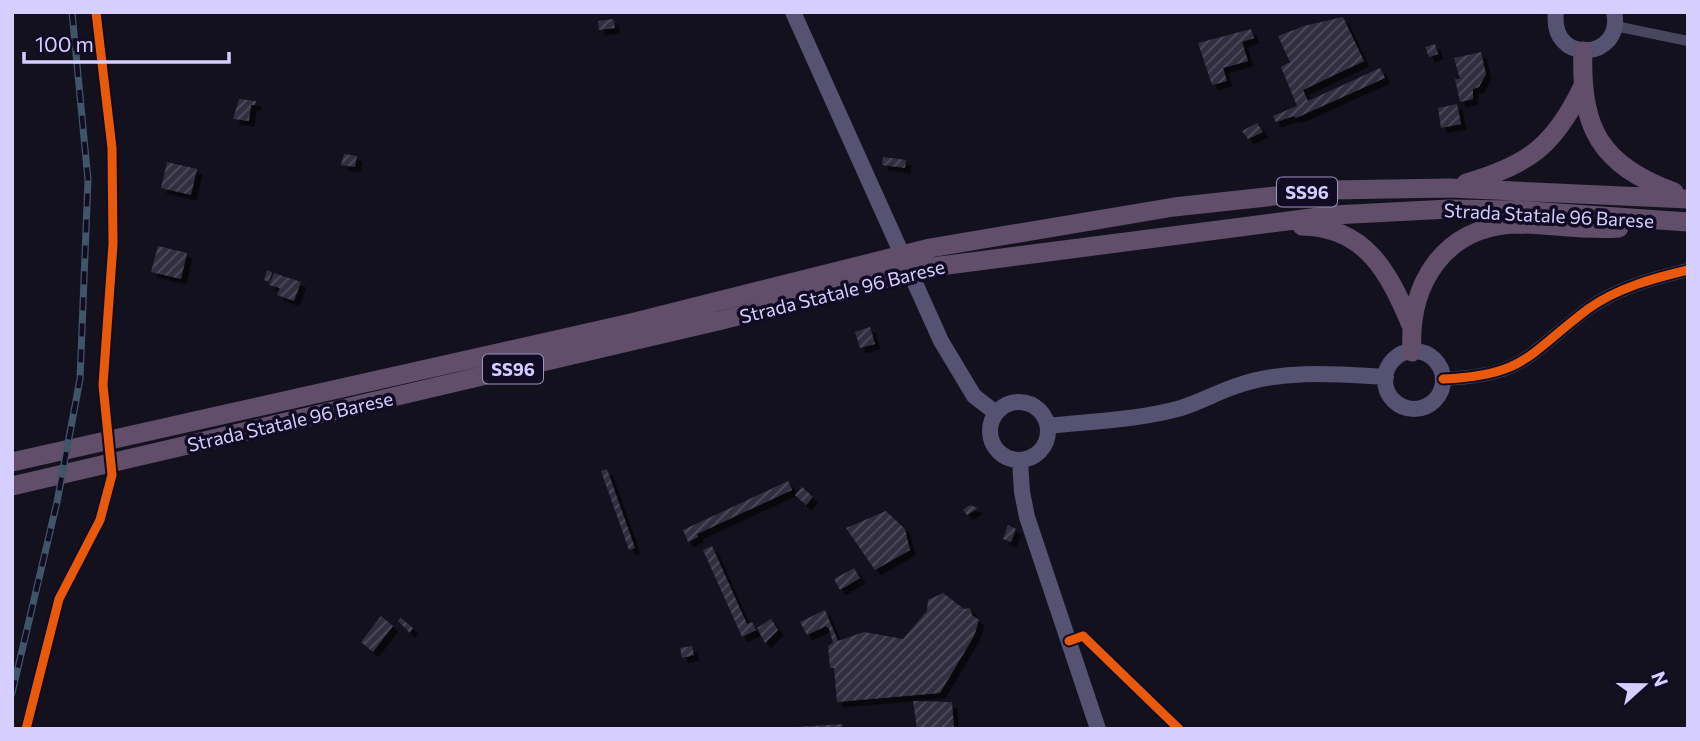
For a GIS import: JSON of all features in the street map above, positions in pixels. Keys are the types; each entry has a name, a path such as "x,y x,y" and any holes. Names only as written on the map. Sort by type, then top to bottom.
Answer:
{"highway":[{"path":"1583,51 1582,88 1596,134 1618,163 1644,181 1688,198"},
{"path":"1450,188 1499,173 1527,159 1560,130 1582,88"},
{"name":"Strada Statale 96 Barese","path":"12,462 931,258 1244,197 1330,190 1450,188 1688,198"},
{"name":"Strada Statale 96 Barese","path":"931,258 1334,215 1449,209 1515,210 1686,222"},
{"path":"1412,352 1411,325 1418,293 1438,258 1453,245 1492,227 1517,224 1604,229 1686,222"},
{"path":"1248,225 1311,226 1354,241 1385,270 1411,325"},
{"name":"Strada Statale 96 Barese","path":"12,486 722,320 892,267"}],"main road":[{"path":"793,12 941,341 974,396 996,413"},
{"path":"1555,12 1556,30 1560,38 1567,45 1583,51 1600,47 1607,42 1615,19"},
{"path":"1412,352 1430,356 1437,362 1443,379 1442,388 1433,402 1418,409 1409,409 1394,401 1386,377 1392,362 1412,352"},
{"path":"1048,426 1170,410 1238,385 1271,378 1332,373 1386,377"},
{"path":"1022,402 1039,410 1048,426 1045,446 1038,454 1020,461 1002,455 991,440 990,431 996,413 1012,403 1022,402"},
{"path":"1020,461 1027,517 1098,729"}],"street":[{"path":"26,729 59,599 100,520 112,475 103,385 113,244 112,148 96,12"},
{"path":"1615,19 1688,41"},
{"path":"1443,379 1478,378 1510,370 1531,358 1590,308 1656,277 1688,270"},
{"path":"1069,640 1083,636 1178,729"}],"building":[{"path":"1343,17 1364,61 1303,90 1308,101 1380,68 1385,78 1296,118 1294,116 1276,122 1273,116 1297,106 1281,67 1290,62 1278,36 1304,26"},
{"path":"613,19 615,28 599,30 598,21"},
{"path":"1251,29 1254,38 1242,42 1248,61 1223,68 1227,81 1212,85 1198,43"},
{"path":"1435,44 1438,54 1429,57 1425,47"},
{"path":"1481,52 1486,74 1479,87 1473,89 1473,99 1460,102 1455,79 1460,79 1454,58"},
{"path":"239,99 256,101 255,105 251,105 249,121 233,119"},
{"path":"1457,104 1461,124 1441,128 1438,108"},
{"path":"1257,123 1263,132 1248,139 1242,131"},
{"path":"344,154 357,156 355,167 341,165"},
{"path":"883,157 906,160 905,168 882,165"},
{"path":"167,162 197,169 191,195 161,188"},
{"path":"158,246 187,253 181,279 151,272"},
{"path":"267,270 272,272 269,282 264,280"},
{"path":"274,273 301,282 294,301 277,295 280,288 269,285"},
{"path":"870,327 875,344 860,348 855,332"},
{"path":"607,469 635,548 629,550 601,471"},
{"path":"788,481 792,490 697,534 698,537 688,542 683,530"},
{"path":"802,487 813,497 806,505 795,495"},
{"path":"970,505 978,508 967,515 963,510"},
{"path":"886,511 905,529 910,550 875,570 846,528"},
{"path":"1008,525 1016,529 1011,542 1003,539"},
{"path":"712,546 747,624 752,622 756,630 742,637 703,550"},
{"path":"854,568 860,578 840,590 834,579"},
{"path":"943,593 964,609 970,608 972,615 979,620 974,636 940,693 837,702 834,668 830,668 828,646 833,643 829,629 826,626 807,635 800,622 825,610 838,641 864,632 903,639 927,611 928,600"},
{"path":"381,616 393,626 373,652 361,642"},
{"path":"401,618 413,628 410,633 398,621"},
{"path":"771,619 778,630 765,643 757,628"},
{"path":"692,646 694,655 682,658 680,648"},
{"path":"913,701 952,702 954,729 917,729"},
{"path":"842,724 843,729 797,727"}],"railway":[{"path":"12,693 57,502 80,379 88,180 72,12"}],"cycle path":[{"path":"26,729 59,599 100,520 112,475 103,385 113,244 112,148 96,12"},
{"path":"1443,379 1471,377 1509,367 1524,360 1588,309 1611,295 1649,280 1688,270"},
{"path":"1069,641 1083,636 1179,729"}]}
